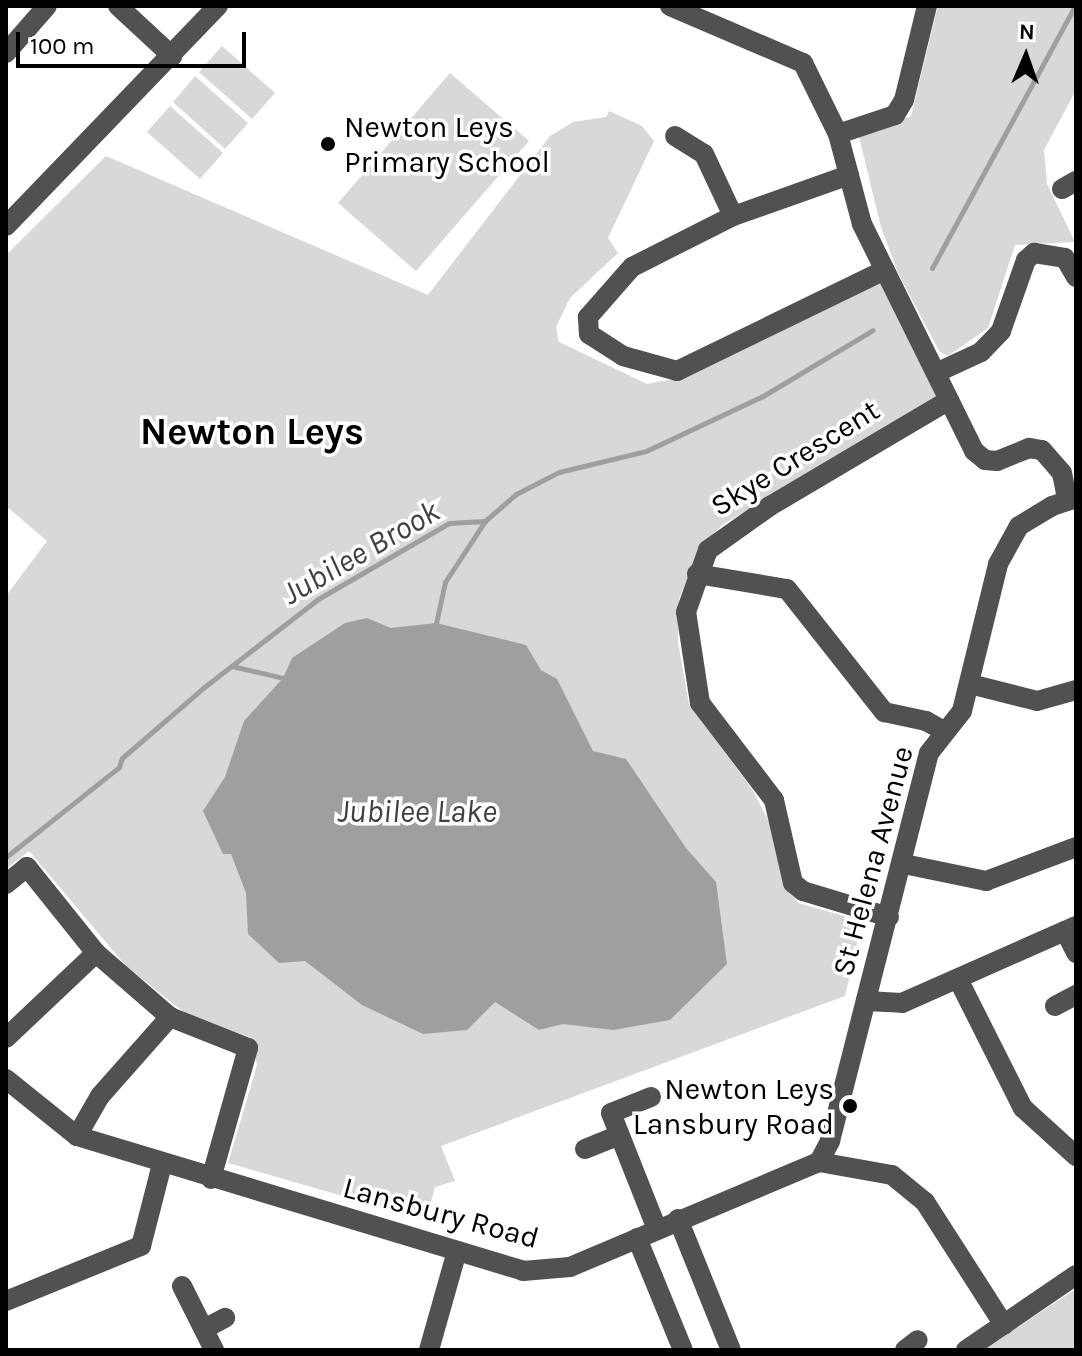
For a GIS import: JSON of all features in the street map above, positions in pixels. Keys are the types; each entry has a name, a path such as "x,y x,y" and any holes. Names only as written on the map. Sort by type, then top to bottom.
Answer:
{"street":[{"path":"6,53 47,6"},
{"path":"118,6 172,56"},
{"path":"6,226 218,6"},
{"name":"St Helena Avenue","path":"670,6 803,63 838,134 862,224 977,455 997,461 1029,448 1042,450 1062,473 1072,498 1019,526 1006,543 962,711 929,753 904,864 819,1162"},
{"path":"838,134 895,115 902,74 927,6"},
{"path":"675,136 711,147 733,216"},
{"path":"849,175 733,216 632,267 588,317 589,334 623,356 677,371 885,270"},
{"path":"938,372 981,352 1001,331 1026,260 1034,253 1065,258 1076,277"},
{"name":"Skye Crescent","path":"889,917 803,891 793,883 774,800 697,695 686,612 708,550 770,506 949,400"},
{"path":"697,574 787,589 884,712 926,721 944,731"},
{"path":"970,684 1037,701 1076,690"},
{"path":"904,864 986,881 1076,847"},
{"path":"6,884 27,867 96,953 170,1017 248,1048 211,1179"},
{"path":"866,1001 902,1003 1070,929 1076,953"},
{"path":"6,1038 96,953"},
{"path":"958,979 1023,1108 1076,1156"},
{"path":"1055,1006 1076,995"},
{"path":"77,1136 100,1096 170,1017"},
{"name":"Lansbury Road","path":"10,1090 77,1136 523,1271 553,1272 819,1162"},
{"path":"651,1097 611,1113 617,1136 657,1229"},
{"path":"585,1149 617,1136"},
{"path":"819,1162 892,1175 912,1187 1004,1325"},
{"path":"6,1301 141,1246 162,1164"},
{"path":"678,1219 731,1350"},
{"path":"637,1238 683,1350"},
{"path":"429,1350 457,1251"},
{"path":"966,1350 1076,1275"},
{"path":"182,1286 214,1350"},
{"path":"204,1329 225,1318"}],"shaded area":[{"path":"938,6 1076,6 1076,90 1044,150 1047,184 1075,242 1015,245 988,328 948,356 939,351 898,273 881,227 859,137 911,116"},
{"path":"222,46 275,93 252,119 199,72"},
{"path":"450,73 529,141 416,271 338,203"},
{"path":"195,76 248,123 225,149 173,102"},
{"path":"170,106 223,153 200,179 147,132"},
{"path":"609,111 642,126 654,141 608,238 618,253 570,298 556,327 559,342 647,384 673,379 881,281 936,397 722,525 699,549 679,599 678,642 689,704 752,789 777,837 785,882 798,903 862,921 845,996 441,1146 455,1181 435,1187 426,1220 228,1163 257,1065 250,1037 191,1018 126,966 29,851 6,869 6,596 47,541 6,506 6,255 106,156 428,295 550,136 573,122 606,117"},
{"path":"1076,1289 1076,1350 982,1350"}],"water":[{"name":"Jubilee Lake","path":"367,618 391,628 436,623 526,645 541,670 557,679 593,751 626,759 686,848 716,882 727,964 670,1020 613,1030 563,1024 539,1030 495,1002 467,1030 423,1034 362,1005 305,961 279,963 248,934 246,893 231,854 223,854 203,811 225,777 244,721 283,678 292,658 345,623"}],"waterway":[{"name":"Jubilee Brook","path":"932,268 1075,6"},
{"name":"Jubilee Brook","path":"6,857 119,767 122,758 203,688 318,599 449,523 485,521 516,494 559,472 646,451 763,396 873,330"},
{"path":"436,623 445,582 485,521"},
{"path":"232,666 283,678"}],"place":[{"name":"Newton Leys Primary School","path":"328,144"},
{"name":"Newton Leys Lansbury Road","path":"850,1106"}],"district":[{"name":"Newton Leys","path":"252,432"}]}
